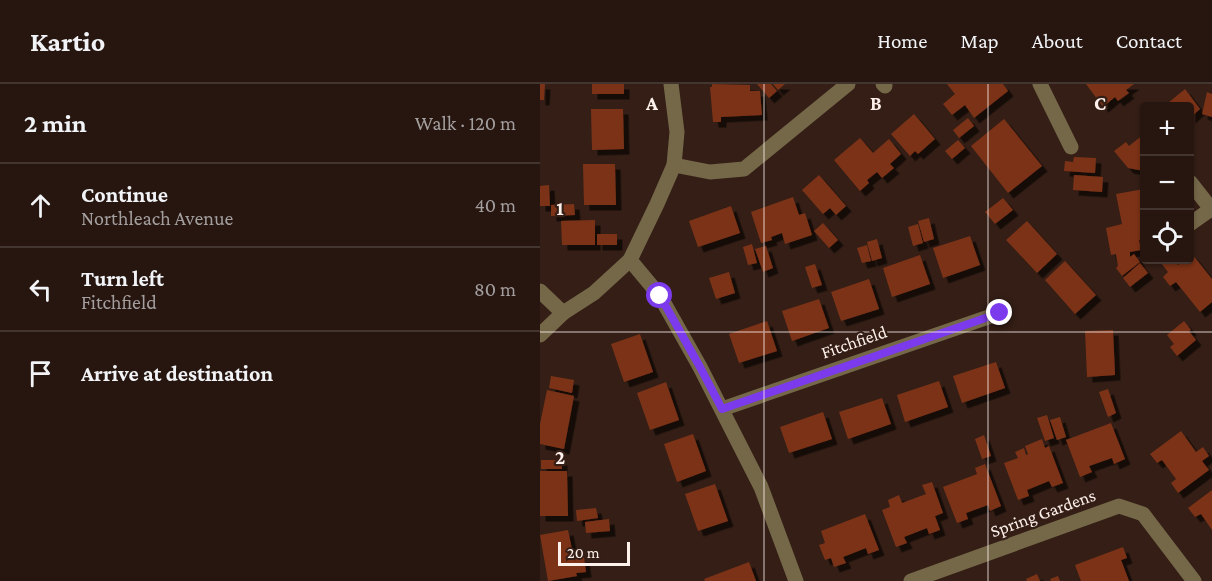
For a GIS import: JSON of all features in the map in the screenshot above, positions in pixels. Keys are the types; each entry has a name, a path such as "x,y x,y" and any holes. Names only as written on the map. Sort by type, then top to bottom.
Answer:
{"street":[{"path":"540,335 563,312 594,292 630,260 674,165 677,132 671,84"},
{"path":"674,165 710,172 744,169 848,84"},
{"path":"1040,84 1071,147"},
{"path":"1194,187 1211,209 1194,221"},
{"path":"630,260 660,296 722,409 761,487 796,581"},
{"path":"540,291 563,312"},
{"name":"Fitchfield","path":"722,409 1000,313"},
{"name":"Spring Gardens","path":"911,581 1119,506 1143,514 1194,581"}],"building":[{"path":"540,84 545,84 544,100 540,100"},
{"path":"592,84 624,84 624,94 592,94"},
{"path":"712,84 750,85 750,91 760,91 762,115 721,117 721,122 713,122 710,87"},
{"path":"757,84 771,84 777,91 769,98"},
{"path":"773,84 785,84 778,90"},
{"path":"947,84 1003,84 1008,91 974,118 965,105 952,115 943,104 955,94"},
{"path":"1086,84 1134,84 1126,90 1129,93 1118,101 1115,97 1103,107"},
{"path":"1185,89 1200,109 1194,114 1194,102 1169,102"},
{"path":"1207,92 1212,94 1212,117 1202,114"},
{"path":"591,109 623,109 624,149 592,150"},
{"path":"914,114 935,139 918,154 915,151 910,156 891,134"},
{"path":"968,118 974,126 959,138 953,130"},
{"path":"1004,119 1042,166 1008,193 971,146"},
{"path":"1140,137 1140,170 1128,168 1114,151 1126,142 1129,146"},
{"path":"860,138 873,153 889,139 901,154 890,164 894,168 882,178 877,172 867,180 869,183 860,191 834,160"},
{"path":"958,140 965,148 952,159 945,151"},
{"path":"1074,157 1096,158 1095,173 1064,171 1065,161 1073,162"},
{"path":"583,164 615,164 616,205 584,205"},
{"path":"819,175 846,206 836,215 830,208 823,214 802,190"},
{"path":"1074,175 1103,177 1102,192 1073,190"},
{"path":"549,185 550,206 540,206 540,186"},
{"path":"1140,190 1140,250 1130,252 1130,257 1134,254 1140,262 1122,276 1116,268 1118,266 1116,254 1111,255 1106,228 1122,224 1116,194"},
{"path":"793,197 799,215 805,213 812,235 785,244 782,233 771,237 772,240 761,243 751,212"},
{"path":"1003,198 1013,210 995,224 985,212"},
{"path":"574,204 575,215 551,216 551,205"},
{"path":"731,206 740,233 698,247 689,221"},
{"path":"929,218 934,239 924,242 918,221"},
{"path":"595,220 595,245 562,245 561,221"},
{"path":"1027,221 1057,254 1037,273 1006,240"},
{"path":"823,223 838,240 829,248 814,231"},
{"path":"918,224 923,243 913,246 908,227"},
{"path":"597,234 617,234 617,245 597,245"},
{"path":"970,236 980,265 943,278 933,248"},
{"path":"877,239 882,258 872,261 867,242"},
{"path":"752,244 757,263 748,265 743,247"},
{"path":"867,245 871,261 862,263 857,248"},
{"path":"766,246 773,268 763,272 755,249"},
{"path":"920,255 930,284 892,297 883,268"},
{"path":"1194,256 1212,279 1212,302 1200,312 1176,282 1170,286 1163,277 1168,272 1162,264 1194,264"},
{"path":"1065,261 1096,295 1075,314 1045,280"},
{"path":"1140,263 1148,273 1130,287 1123,278"},
{"path":"815,264 822,285 812,288 805,267"},
{"path":"729,272 735,293 716,299 709,278"},
{"path":"869,279 879,309 841,321 831,292"},
{"path":"819,299 829,328 792,341 782,311"},
{"path":"767,321 777,351 739,363 729,334"},
{"path":"1184,321 1196,340 1177,356 1170,347 1174,344 1167,335"},
{"path":"1113,330 1115,375 1087,377 1085,331"},
{"path":"640,334 653,372 624,382 611,344"},
{"path":"996,362 1005,388 962,403 953,376"},
{"path":"551,376 574,380 572,393 549,388"},
{"path":"939,381 948,407 905,422 897,395"},
{"path":"666,382 679,420 650,430 637,393"},
{"path":"1108,389 1116,413 1108,417 1099,392"},
{"path":"547,390 574,396 564,449 540,444 540,424"},
{"path":"882,398 891,424 848,439 839,412"},
{"path":"823,412 832,439 789,453 780,427"},
{"path":"1047,415 1054,438 1045,441 1037,418"},
{"path":"1060,417 1066,437 1057,440 1050,420"},
{"path":"1111,423 1125,459 1114,464 1112,458 1089,466 1092,472 1080,477 1066,440"},
{"path":"1181,431 1196,452 1203,447 1209,456 1202,461 1209,470 1178,493 1171,483 1176,479 1162,460 1157,463 1150,454"},
{"path":"693,434 706,471 677,482 664,444"},
{"path":"984,435 991,456 982,459 975,439"},
{"path":"1042,439 1045,448 1049,446 1063,483 1052,487 1049,481 1027,490 1029,496 1018,500 1004,463 1018,458 1015,452 1024,448 1026,455 1028,454 1025,446"},
{"path":"541,460 562,460 562,469 541,469"},
{"path":"985,464 1001,506 990,511 988,505 966,513 968,519 957,523 943,487 977,474 975,468"},
{"path":"540,471 567,471 568,516 540,516"},
{"path":"932,482 943,513 935,516 940,530 929,534 927,528 904,537 907,543 896,547 882,510 890,507 888,500 899,495 902,503 926,494 922,485"},
{"path":"715,484 728,521 698,531 685,494"},
{"path":"1212,490 1212,530 1201,514 1195,517 1188,508"},
{"path":"596,508 598,518 577,521 576,510"},
{"path":"865,514 879,550 868,554 866,548 843,557 846,563 834,567 831,558 825,560 819,545 825,543 821,531"},
{"path":"609,519 610,531 586,533 585,522"},
{"path":"568,530 574,559 584,557 586,572 576,573 577,576 548,581 540,535"},
{"path":"1123,547 1127,558 1121,560 1129,581 1081,581 1075,565"},
{"path":"749,562 756,581 705,581 704,579"},
{"path":"1037,574 1040,581 1027,581 1026,579"},
{"path":"1058,576 1060,581 1051,581 1050,579"}],"route":[{"path":"660,296 722,409 1000,313"}]}
